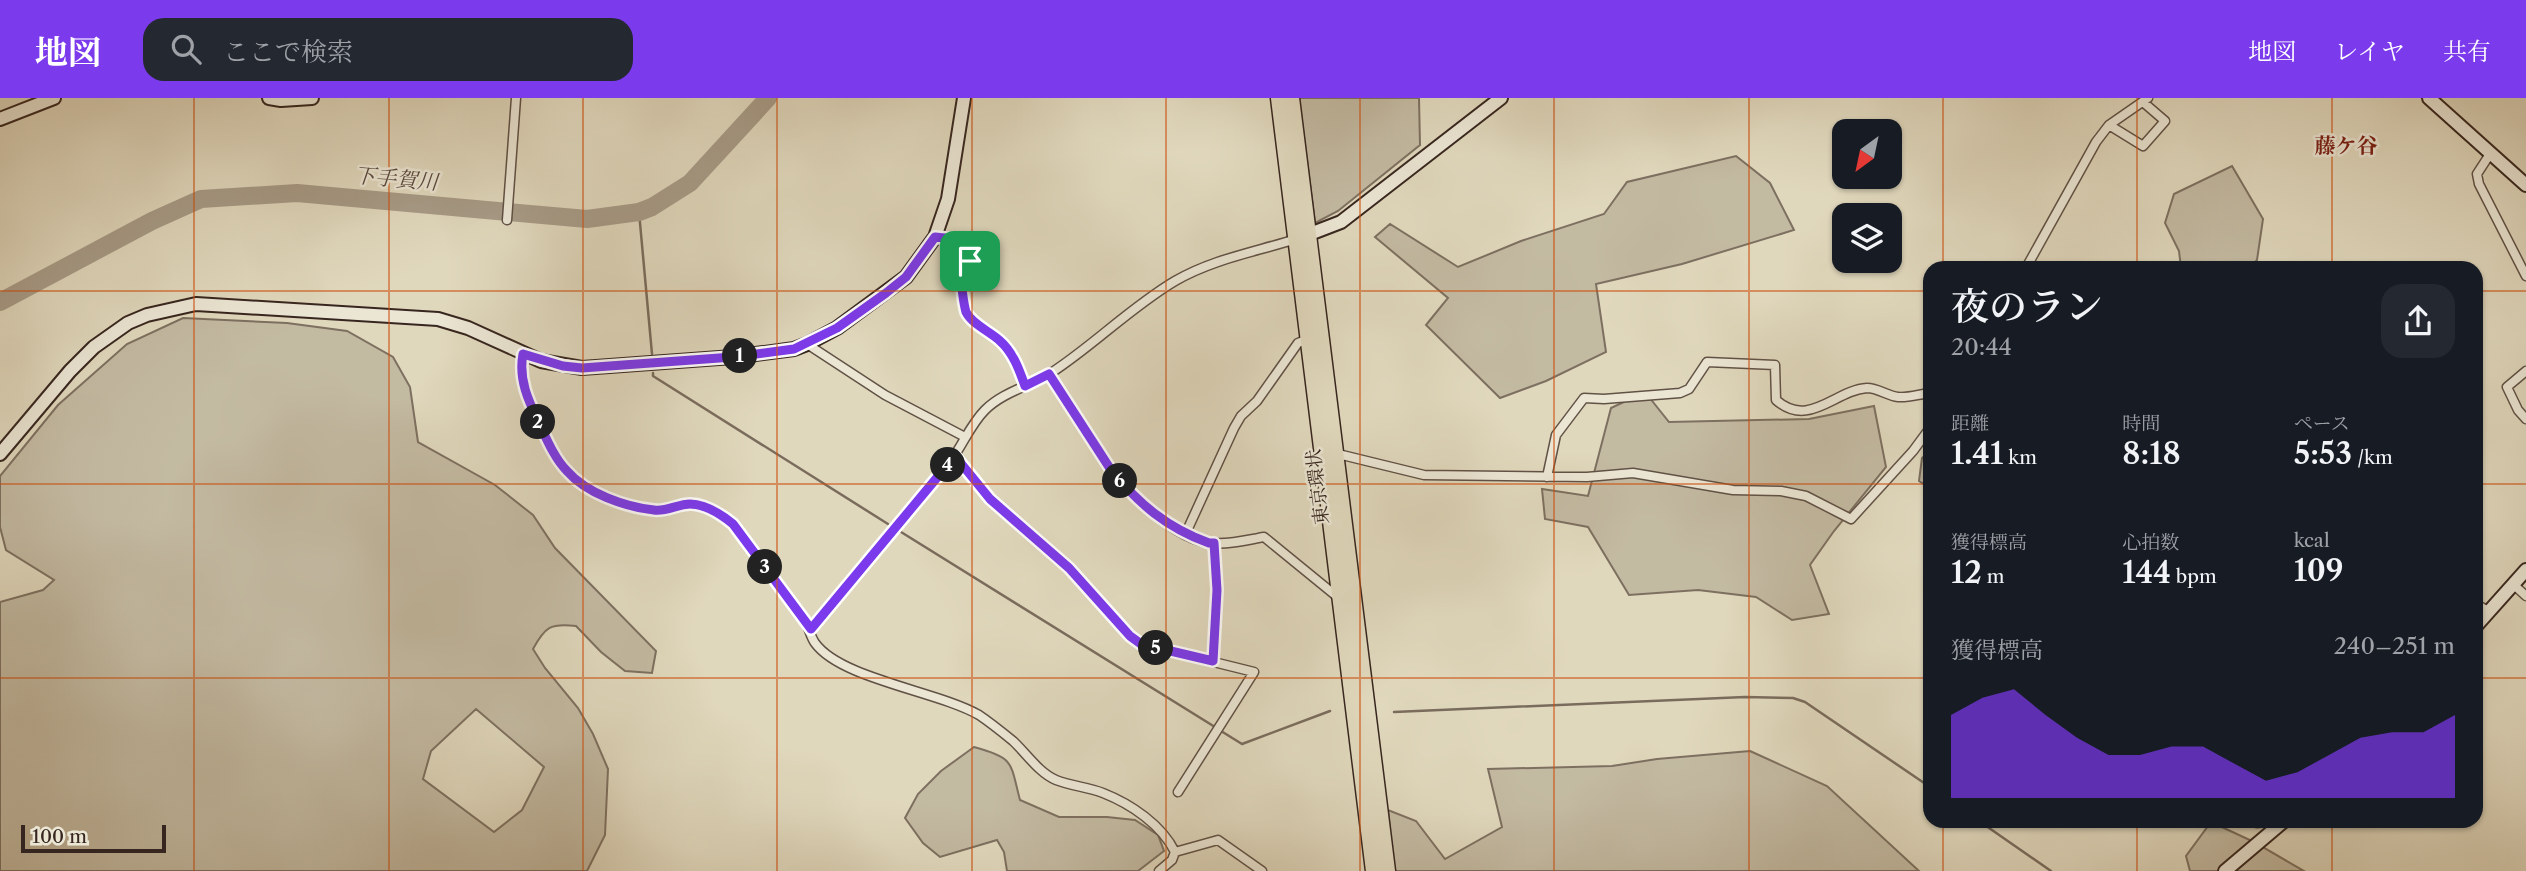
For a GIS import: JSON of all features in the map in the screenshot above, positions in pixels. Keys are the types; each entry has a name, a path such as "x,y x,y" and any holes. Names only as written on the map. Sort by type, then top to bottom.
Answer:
{"highway":[{"name":"東京環状","path":"1279,98 1302,238 1328,453 1387,871"},
{"name":"東京環状","path":"1291,98 1308,339 1328,453 1341,599 1374,871"}],"street":[{"path":"0,119 54,98"},
{"path":"269,98 312,98"},
{"path":"507,220 516,98"},
{"path":"0,454 70,371 94,347 128,323 171,308 196,304 438,319 468,328 523,354 563,366 606,367 746,356 794,349 837,328 906,277 935,237 948,199 964,98"},
{"path":"811,629 955,456 965,437 986,409 1049,374 1176,281 1201,268 1302,238 1340,222 1502,98"},
{"path":"2429,98 2526,185"},
{"path":"2030,261 2096,142 2109,125 2145,100 2165,121 2143,146 2109,125"},
{"path":"2490,153 2477,174 2479,184 2526,276"},
{"path":"935,237 970,243 970,261 961,281 966,311 973,321 1010,351 1025,386"},
{"path":"1185,535 1241,416 1257,401 1298,343 1308,339"},
{"path":"807,344 885,395 965,437"},
{"path":"523,354 521,374 528,400 542,431 567,472 600,494 630,505 655,511 690,504 724,516 733,524 811,629 813,641 826,654 843,666 951,703 977,715 1004,734 1055,779 1105,794 1146,819 1161,830 1175,852"},
{"path":"1547,477 1556,435 1584,398 1680,393 1689,389 1707,362 1775,365 1776,400 1782,406 1809,411 1857,390 1868,388 1896,397 1923,394"},
{"path":"2526,371 2507,387 2518,410 2526,419"},
{"path":"1049,374 1111,470 1146,507 1185,535 1214,543 1232,543 1264,537 1341,599"},
{"path":"1328,453 1424,475 1587,477 1633,473 1733,489 1781,491 1806,496 1851,520 1923,438"},
{"path":"955,456 990,499 1069,568 1130,636 1141,644 1254,671 1178,792"},
{"path":"1213,661 1217,590 1214,543"},
{"path":"2483,618 2526,570"},
{"path":"2514,585 2526,596"},
{"path":"2483,608 2490,611"},
{"path":"2225,871 2276,828"},
{"path":"1175,852 1218,839 1262,871"},
{"path":"1159,871 1172,860 1175,852"}],"shaded area":[{"path":"1299,98 1419,98 1420,145 1338,211 1315,223"},
{"path":"1736,156 1770,183 1794,230 1682,264 1596,284 1606,352 1546,381 1500,398 1426,325 1448,298 1375,237 1390,224 1458,267 1521,241 1604,214 1627,182"},
{"path":"2232,166 2263,219 2257,260 2180,261 2179,251 2165,223 2174,194"},
{"path":"183,318 287,323 347,331 393,357 410,387 418,442 495,485 533,515 555,548 656,651 652,673 625,671 601,652 576,626 567,625 549,628 533,649 578,708 608,769 605,835 587,871 0,871 0,602 43,590 54,580 6,550 0,527 0,476 58,405 127,344","holes":["476,709 544,767 522,810 494,832 423,779 431,751"]},
{"path":"1645,392 1669,422 1809,419 1874,406 1886,467 1810,565 1829,614 1792,620 1756,597 1698,590 1629,595 1588,527 1545,519 1542,489 1588,496 1611,408"},
{"path":"1923,457 1923,484 1919,481"},
{"path":"974,747 997,755 1009,763 1020,800 1059,817 1135,820 1158,835 1164,851 1138,871 1007,871 1004,852 997,840 940,857 923,843 905,818 918,794 941,771"},
{"path":"1750,751 1827,786 1919,871 1394,871 1388,810 1416,821 1445,859 1502,827 1488,769 1612,766"},
{"path":"2207,828 2224,828 2304,871 2190,871 2186,856"}],"waterway":[{"name":"下手賀川","path":"0,302 152,221 201,199 297,193 587,219 639,212 690,183 768,98"},
{"path":"639,212 652,354"},
{"path":"653,373 653,376 888,524"},
{"path":"901,532 1215,727"},
{"path":"1394,712 1745,697 1793,698 1805,702 1923,782"},
{"path":"1221,731 1242,744 1330,711"},
{"path":"1989,828 2051,871"}],"district":[{"name":"藤ケ谷","path":"2346,146"}],"route":[{"path":"935,237 970,243 970,261 961,281 966,311 973,321 1010,351 1025,386 1049,374 1123,485 1174,529 1214,543 1217,590 1213,661 1141,644 1130,636 1069,568 990,499 955,456 811,629 733,524 724,516 690,504 655,511 600,494 567,472 542,431 528,400 520,367 523,354 541,361 582,368 733,357 794,349 837,328 886,293 906,277 935,237"}]}
